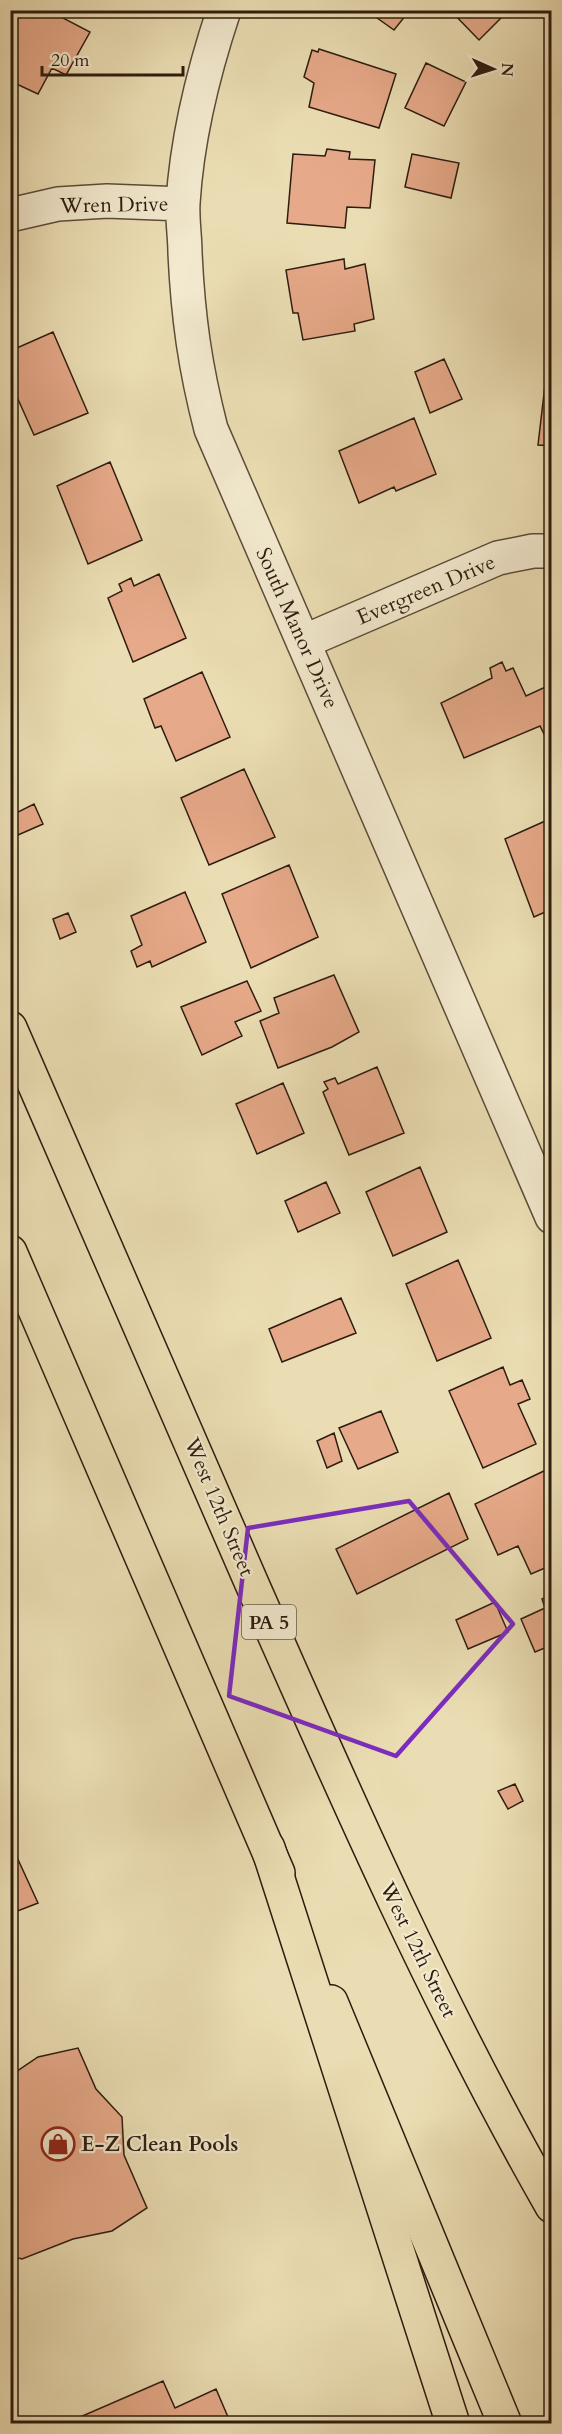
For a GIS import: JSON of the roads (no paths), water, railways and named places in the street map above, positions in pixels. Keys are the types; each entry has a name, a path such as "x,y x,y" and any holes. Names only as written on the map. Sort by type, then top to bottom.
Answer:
{"main road":[{"name":"West 12th Street","path":"10,1028 352,1813 424,1966 501,2117 552,2206"},
{"path":"10,1252 268,1848 505,2424"},
{"path":"268,1848 453,2424"}],"street":[{"name":"South Manor Drive","path":"224,10 207,61 190,138 183,204 189,321 199,381 211,429 552,1217"},
{"name":"Wren Drive","path":"10,215 68,203 107,201 183,204"},
{"name":"Evergreen Drive","path":"303,642 498,558 533,551 552,551"}],"place":[{"name":"E-Z Clean Pools","path":"58,2144"}]}
